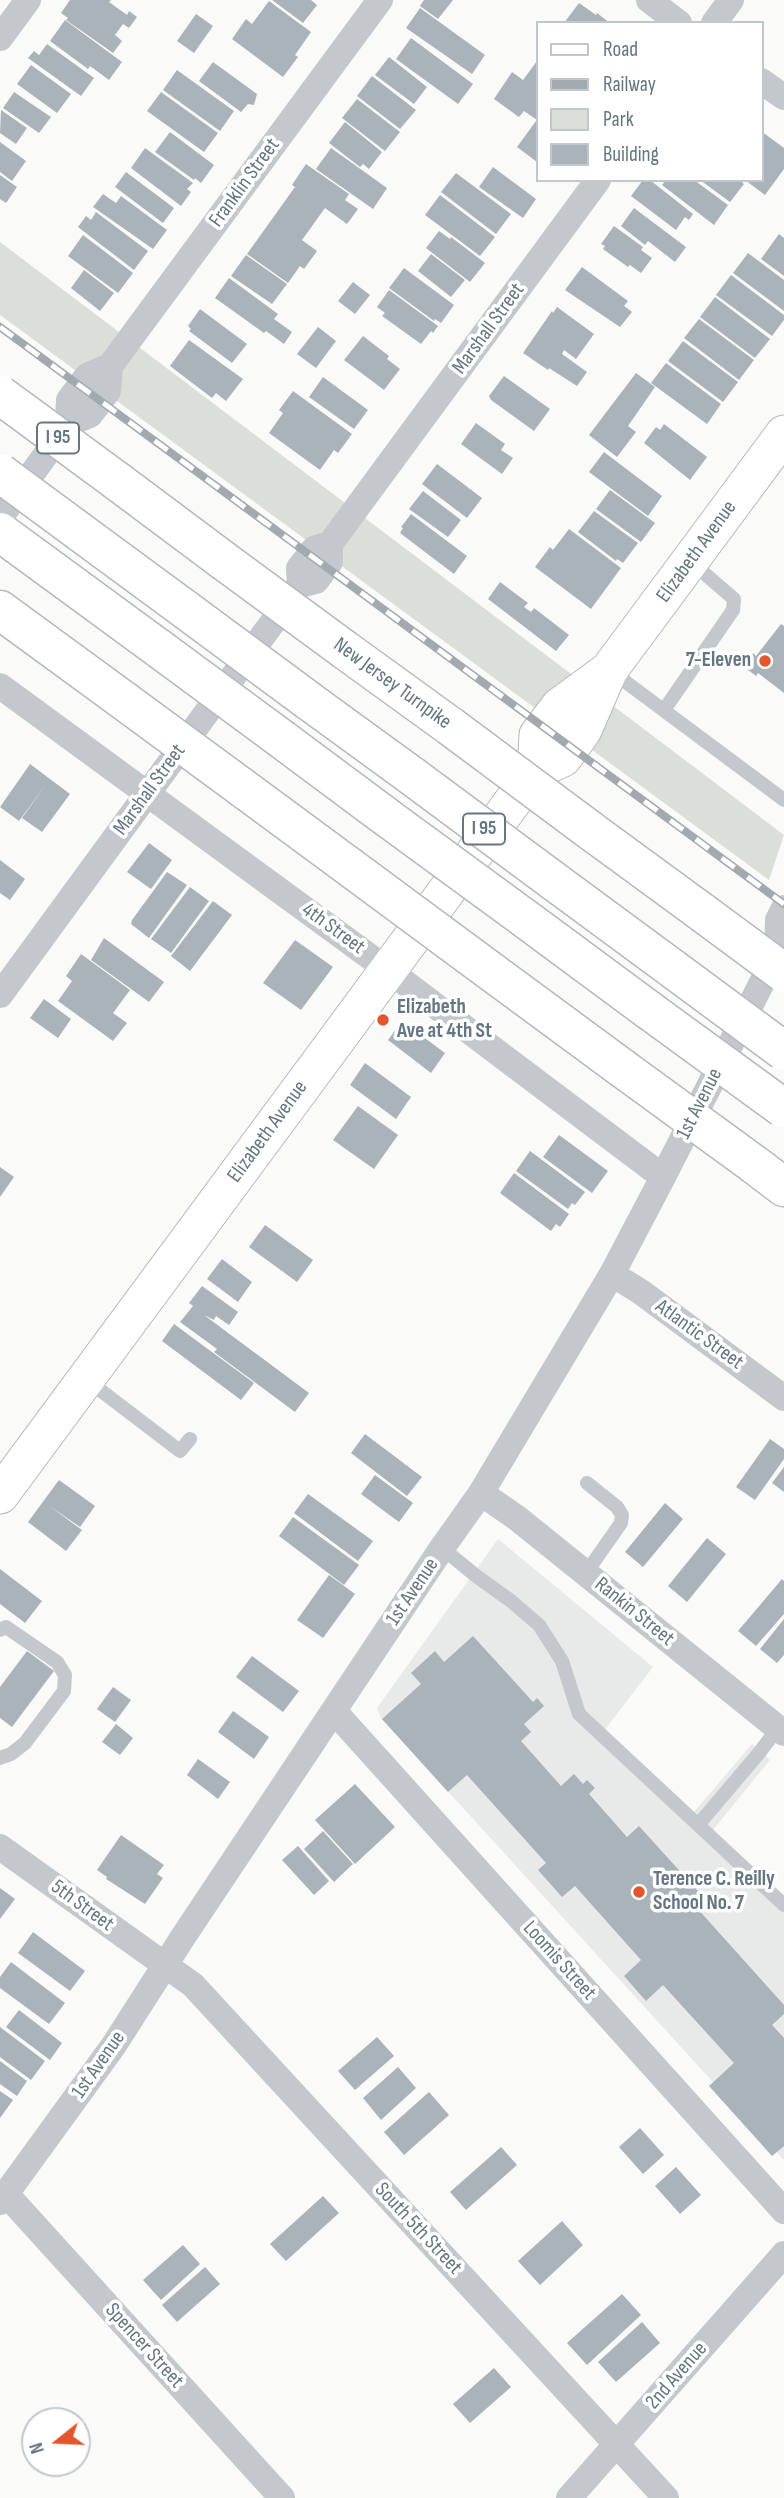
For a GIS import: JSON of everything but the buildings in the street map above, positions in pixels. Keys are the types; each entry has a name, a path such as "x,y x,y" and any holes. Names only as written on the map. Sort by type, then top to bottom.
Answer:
{"highway":[{"name":"New Jersey Turnpike","path":"0,395 703,914 782,958"},
{"name":"I 95","path":"0,473 784,1051"},
{"name":"I 95","path":"0,532 783,1109"},
{"path":"7,615 769,1176"}],"street":[{"path":"0,38 28,0"},
{"name":"Franklin Street","path":"0,517 68,424 69,400 87,376 110,366 380,0"},
{"path":"649,0 676,21"},
{"path":"715,21 731,0"},
{"path":"763,82 784,97"},
{"name":"Marshall Street","path":"0,995 300,585 299,568 314,549 330,544 597,182"},
{"name":"Elizabeth Avenue","path":"0,1495 536,769 538,735 559,707 609,670 690,561 779,451"},
{"name":"4th Street","path":"0,687 388,970 663,1177"},
{"name":"1st Avenue","path":"3,2198 114,2045 481,1493 612,1274 782,958 778,920 784,908"},
{"name":"Atlantic Street","path":"612,1274 784,1398"},
{"name":"Rankin Street","path":"481,1493 517,1518 781,1730"},
{"name":"Loomis Street","path":"334,1711 784,2211"},
{"name":"5th Street","path":"0,1847 165,1966"},
{"name":"South 5th Street","path":"165,1966 193,1985 666,2498"},
{"name":"Spencer Street","path":"3,2198 282,2498"},
{"name":"2nd Avenue","path":"569,2498 784,2254"}],"lane":[{"path":"664,710 733,610 734,599 690,561"},
{"path":"609,670 784,800"},
{"path":"85,1379 180,1451 190,1439"},
{"path":"586,1573 621,1523 622,1515 617,1507 587,1483"},
{"path":"442,1548 538,1625 562,1661 579,1714 784,1905"},
{"path":"0,1630 6,1627 57,1662 65,1675 64,1691 25,1743 11,1754 0,1758"},
{"path":"698,1825 781,1730"}],"shaded area":[{"path":"498,1539 653,1667 603,1732 694,1812 752,1744 770,1760 713,1830 784,1898 784,2160 381,1718 377,1708"}],"green space":[{"path":"0,242 784,835 769,880 0,315"}],"railway":[{"path":"0,327 784,904"}],"place":[{"name":"7-Eleven","path":"765,661"},
{"name":"Elizabeth Ave at 4th St","path":"383,1020"},
{"name":"Terence C. Reilly School No. 7","path":"639,1892"}]}
